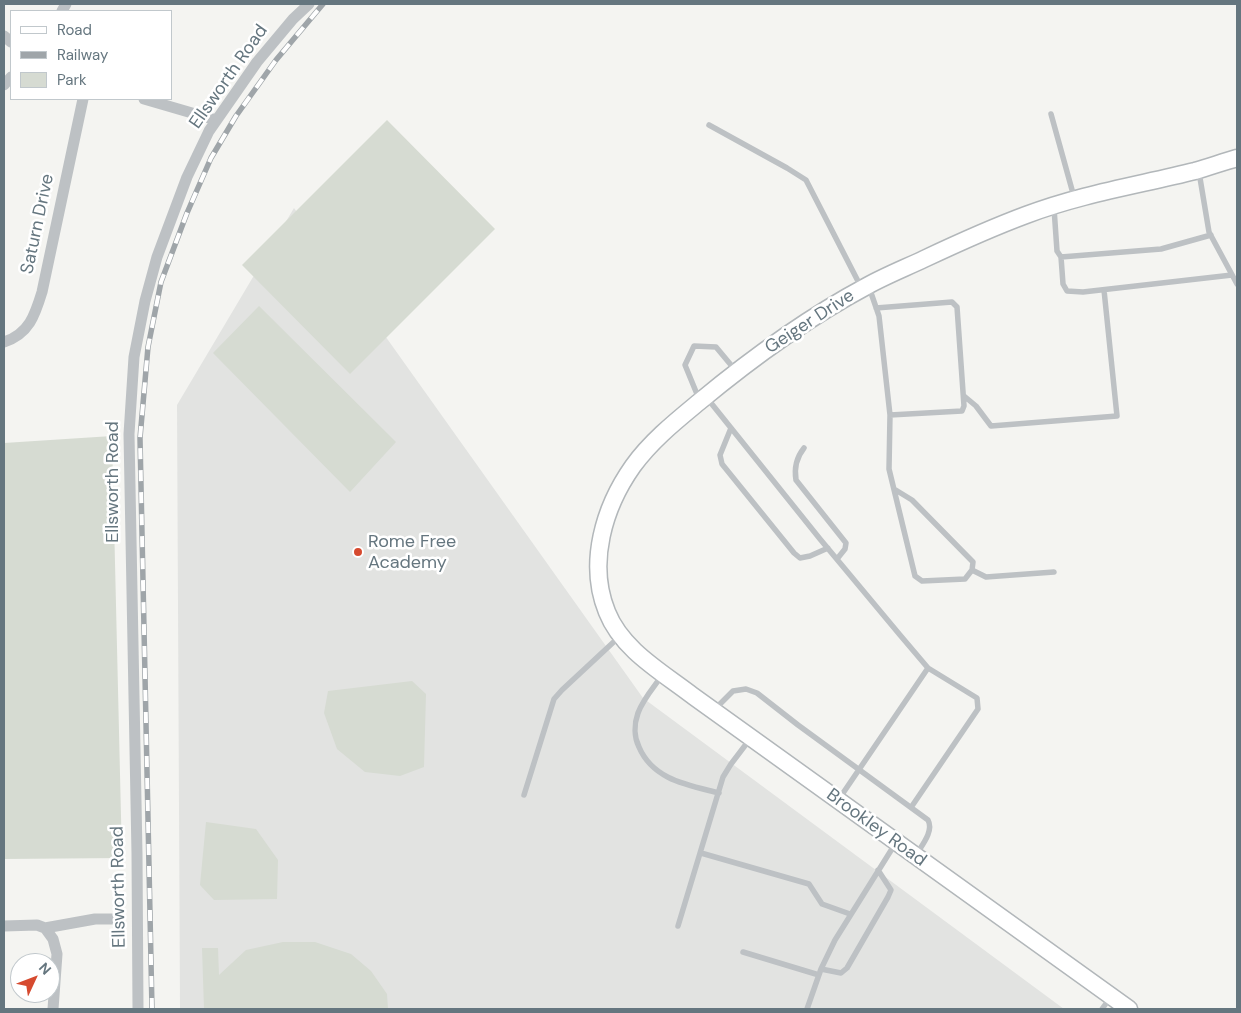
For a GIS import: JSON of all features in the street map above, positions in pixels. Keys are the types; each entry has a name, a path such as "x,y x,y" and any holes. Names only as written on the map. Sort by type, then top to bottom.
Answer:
{"street":[{"name":"Ellsworth Road","path":"138,1009 129,434 134,357 144,301 157,257 187,177 216,120 257,62 293,19 309,4"},
{"name":"Saturn Drive","path":"4,342 22,333 34,318 42,292 83,100"},
{"path":"147,100 216,120"},
{"name":"Geiger Drive","path":"624,639 607,612 599,583 598,561 602,530 619,490 633,466 647,449 736,371 816,315 865,287 980,233 1028,214 1075,199 1198,170 1237,158"},
{"name":"Geiger Drive","path":"1198,170 1237,168"},
{"name":"Brookley Road","path":"624,639 664,674 916,856 1107,1003 1129,1009"},
{"path":"4,926 37,925 45,928 95,919 114,919"},
{"path":"45,928 53,939 57,954 53,1009"}],"lane":[{"path":"1050,114 1075,199"},
{"path":"709,125 788,168 806,180 879,316 890,415 889,469 915,576 922,581 965,579 972,570 973,562 912,500 894,488"},
{"path":"1198,170 1211,235 1237,284"},
{"path":"1053,206 1057,251 1062,257 1063,284 1067,291 1104,290 1232,275"},
{"path":"1062,257 1161,249 1211,235"},
{"path":"964,396 976,406 991,426 1117,416 1104,290"},
{"path":"876,308 952,302 957,307 964,396 962,411 890,415"},
{"path":"736,371 716,347 694,346 685,365 703,398 731,428 928,668 977,698 978,709 912,806"},
{"path":"731,428 720,455 722,464 800,558 828,548"},
{"path":"804,448 797,456 796,480 846,544 846,549 837,559"},
{"path":"972,570 986,577 1054,572"},
{"path":"524,795 554,699 562,690 624,639"},
{"path":"838,800 928,668"},
{"path":"664,674 642,704 637,715 636,736 643,756 654,769 666,777 719,793"},
{"path":"714,711 733,691 746,689 757,693 860,770 912,806 928,820 931,824 929,833 916,856"},
{"path":"678,926 724,777 731,764 751,738"},
{"path":"807,1009 820,972 835,940 896,842"},
{"path":"701,853 809,884 822,904 850,914"},
{"path":"743,952 820,972 841,972 847,968 891,890 878,870"}],"shaded area":[{"name":"Rome Free Academy","path":"294,208 643,698 1064,1009 180,1009 177,405"}],"green space":[{"path":"387,120 495,229 350,374 242,265"},
{"path":"259,306 396,442 350,492 213,353"},
{"path":"112,436 122,858 4,859 4,443"},
{"path":"412,681 426,694 424,767 400,776 365,772 337,749 324,713 328,691"},
{"path":"206,822 256,829 278,860 277,899 214,900 200,885"},
{"path":"283,942 315,942 351,954 371,971 387,994 388,1009 204,1009 202,948 218,948 219,975 246,950"}],"railway":[{"path":"152,1009 140,438 148,347 161,282 187,213 211,158 236,116 276,60 323,4"}],"place":[{"name":"Rome Free Academy","path":"358,552"}]}
